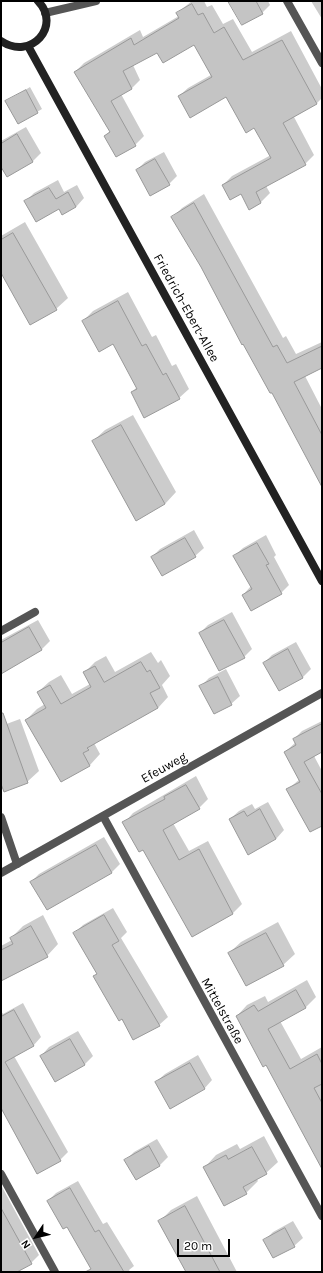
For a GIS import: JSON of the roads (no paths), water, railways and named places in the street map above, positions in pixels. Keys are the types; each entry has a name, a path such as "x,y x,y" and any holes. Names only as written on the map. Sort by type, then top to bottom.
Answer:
{"street":[{"path":"1,41 14,48 28,46 40,38 46,25 45,13 38,1"},
{"path":"45,13 96,1"},
{"path":"287,1 322,63"},
{"name":"Friedrich-Ebert-Allee","path":"28,46 322,581"},
{"path":"1,631 35,612"},
{"name":"Efeuweg","path":"1,873 322,693"},
{"name":"Mittelstraße","path":"103,816 322,1216"},
{"path":"1,817 17,864"},
{"path":"1,1174 55,1272"}]}
